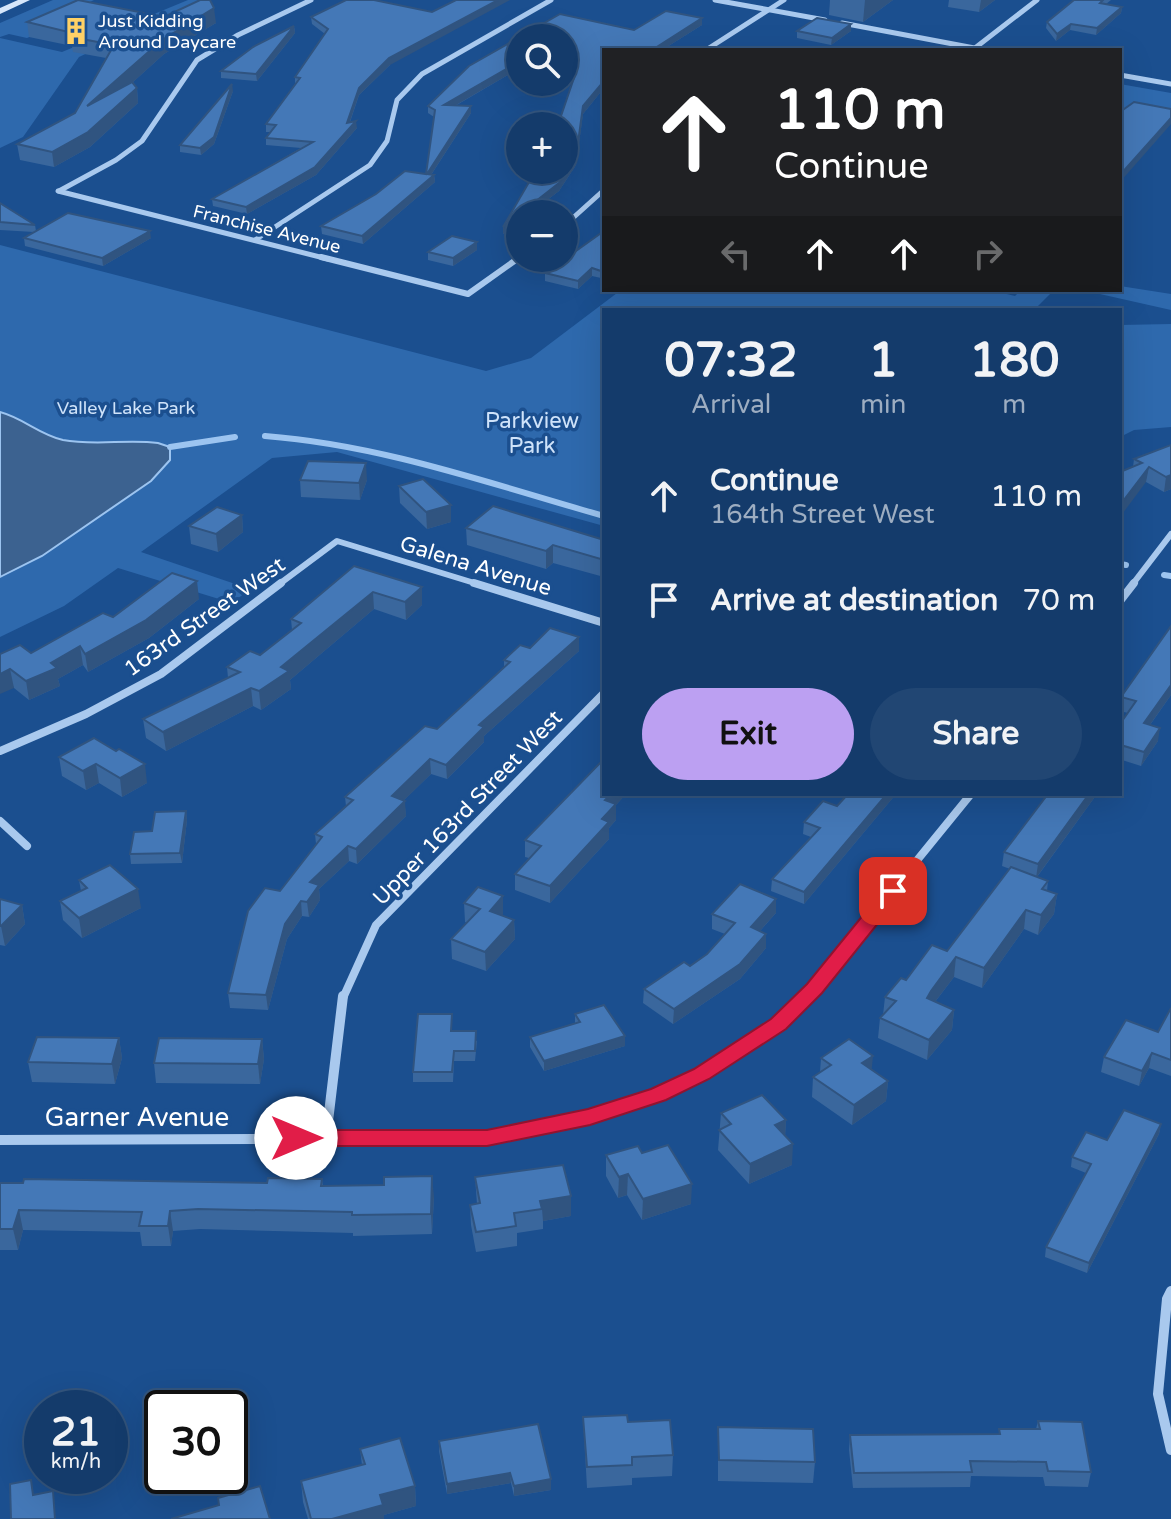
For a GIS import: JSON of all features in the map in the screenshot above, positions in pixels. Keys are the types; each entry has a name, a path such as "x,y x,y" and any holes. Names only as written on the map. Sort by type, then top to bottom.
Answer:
{"main road":[{"path":"0,11 26,0"}],"street":[{"name":"Franchise Avenue","path":"311,0 197,60 175,83 162,116 146,137 115,161 58,191 468,294 506,267"},
{"path":"255,240 341,187 370,165 387,141 397,100 422,74 551,0"},
{"path":"715,0 975,48 1037,0"},
{"path":"709,48 784,0"},
{"path":"1122,75 1171,84"},
{"path":"578,213 602,192"},
{"path":"1122,598 1171,534"},
{"name":"Galena Avenue","path":"337,541 602,622"},
{"name":"163rd Street West","path":"0,751 86,714 161,674 337,541"},
{"name":"Upper 163rd Street West","path":"326,1138 344,990 376,925 602,695"},
{"name":"Garner Avenue","path":"0,1140 487,1138 536,1129 658,1094 737,1052 778,1024 814,989 969,796"},
{"path":"0,821 27,846"},
{"path":"1171,1291 1167,1299 1158,1394 1171,1450"}],"green space":[{"path":"53,0 94,0 77,8 80,14 27,38 9,34 0,37 0,23"},
{"path":"188,0 200,0 79,57 23,137 0,148 0,38 62,52"},
{"path":"1122,84 1171,93 1171,114 1128,106 1122,111"},
{"name":"Valley Lake Park","path":"0,245 486,371 531,358 618,292 998,292 1015,296 1019,292 1052,292 1036,308 602,308 602,525 337,452 272,458 141,552 250,589 232,603 118,568 64,606 0,637"},
{"path":"1122,286 1171,294 1171,310 1091,292 1122,292"},
{"path":"1171,324 1171,427 1134,430 1122,436 1122,325"}],"shaded area":[{"path":"0,412 63,440 158,443 170,447 170,460 151,481 42,556 0,577"}],"building":[{"path":"78,0 164,17 200,0 210,0 214,8 162,40 87,106 132,82 137,88 88,132 52,152 17,144 75,113 114,45 71,37 77,34 27,22"},
{"path":"346,0 374,0 432,12 456,0 498,0 389,58 359,88 347,123 356,121 315,167 246,207 212,199 313,142 266,138 276,125 266,124 300,78 295,77 328,29 311,17"},
{"path":"1074,0 1103,0 1100,3 1122,7 1097,28 1071,24 1057,34 1047,22"},
{"path":"666,11 702,18 655,48 602,48 602,83 583,106 578,143 578,112 562,112 568,96 578,96 578,24 542,24 560,14 634,30"},
{"path":"817,18 851,24 832,38 797,31"},
{"path":"294,26 256,74 221,71 253,47"},
{"path":"506,45 506,69 444,105 471,106 427,174 434,175 362,236 321,226 376,194 405,171 426,174 435,110 428,106 469,66"},
{"path":"232,84 214,137 200,148 180,145"},
{"path":"1134,102 1171,109 1171,118 1122,173 1122,111"},
{"path":"528,184 558,184 537,200 519,200"},
{"path":"0,203 35,225 0,222"},
{"path":"68,213 150,231 102,258 24,238"},
{"path":"602,232 602,270 592,268 578,281 545,273 578,272 578,250"},
{"path":"452,236 477,242 453,258 428,252"},
{"path":"1171,445 1171,475 1166,477 1149,467 1122,502 1122,471 1142,463 1134,459"},
{"path":"308,461 366,463 359,483 300,480"},
{"path":"423,479 451,505 426,512 399,486"},
{"path":"493,506 602,538 602,559 553,545 546,551 466,528"},
{"path":"217,507 242,515 216,534 189,526"},
{"path":"354,566 422,587 405,602 373,592 281,667 289,671 259,691 251,688 163,732 143,719 240,672 227,667 250,651 260,655 301,623 291,619"},
{"path":"172,573 197,581 146,620 85,654 80,646 51,663 57,668 26,681 10,669 0,674 0,654 20,645 31,653 103,613 113,617"},
{"path":"1171,626 1171,685 1144,723 1160,728 1144,752 1124,746 1122,749 1122,721 1136,701 1122,696"},
{"path":"550,628 579,637 479,725 484,727 446,765 430,759 392,796 405,801 356,849 348,846 310,882 319,885 307,902 301,901 285,924 266,995 228,993 248,911 265,888 280,891 322,837 315,834 353,800 345,797 425,726 437,729 510,662 504,660 520,645 530,648"},
{"path":"94,738 145,764 120,778 96,764 83,771 59,757"},
{"path":"602,761 602,796 609,796 605,800 616,804 602,819 609,822 550,886 515,874 541,846 525,840"},
{"path":"846,796 885,796 804,892 772,879 820,828 804,822 823,801 837,806"},
{"path":"1046,796 1088,796 1038,864 1004,852"},
{"path":"186,811 180,853 130,854 134,832 152,831 155,812"},
{"path":"110,865 138,889 79,918 60,901 87,888 79,880"},
{"path":"1011,867 1048,881 1042,889 1057,894 1041,915 1026,910 984,968 956,957 927,998 954,1010 929,1040 880,1018 896,1001 885,997 901,978 906,980 932,945 947,951"},
{"path":"740,884 776,899 751,927 766,934 740,964 674,1009 644,989 684,962 690,966 707,954 735,923 712,914"},
{"path":"478,887 503,896 490,911 514,920 485,952 451,939 480,909 464,903"},
{"path":"0,899 22,905 1,926 0,926"},
{"path":"604,1005 625,1036 544,1061 530,1037 580,1022 575,1014"},
{"path":"1171,1008 1171,1060 1152,1053 1142,1071 1104,1057 1126,1020 1158,1032"},
{"path":"418,1014 452,1014 451,1031 476,1031 475,1051 454,1051 452,1072 413,1072"},
{"path":"37,1037 119,1038 112,1064 28,1062"},
{"path":"159,1038 262,1039 258,1064 154,1063"},
{"path":"849,1039 873,1056 862,1063 888,1081 854,1105 813,1077 831,1065 821,1058"},
{"path":"762,1095 786,1120 775,1125 793,1144 750,1164 719,1130 731,1124 721,1113"},
{"path":"1124,1110 1161,1124 1089,1263 1046,1247 1091,1164 1072,1157 1086,1132 1107,1140"},
{"path":"668,1145 692,1184 643,1199 628,1174 619,1177 606,1155 638,1146 642,1153"},
{"path":"563,1165 571,1196 540,1201 542,1209 514,1213 516,1226 476,1232 470,1205 480,1203 475,1177"},
{"path":"432,1176 431,1214 352,1215 352,1212 198,1209 170,1211 168,1226 139,1226 142,1212 19,1210 13,1229 0,1229 0,1183 23,1183 24,1179 267,1183 268,1178 322,1179 321,1186 384,1185 384,1177"},
{"path":"627,1415 628,1422 670,1420 673,1455 632,1457 632,1465 587,1467 583,1417"},
{"path":"1038,1421 1082,1422 1091,1472 1048,1471 1046,1462 970,1461 972,1472 854,1473 850,1435 1000,1434 999,1429 1040,1429"},
{"path":"538,1424 551,1479 514,1486 510,1473 447,1484 439,1441"},
{"path":"718,1427 813,1429 815,1462 719,1460"},
{"path":"400,1438 415,1486 380,1495 383,1505 332,1519 311,1519 301,1481 365,1464 360,1449"},
{"path":"24,1481 24,1494 53,1494 55,1519 11,1519 10,1484"},
{"path":"260,1486 270,1519 171,1519 219,1505 218,1498 248,1494 248,1489"}],"waterway":[{"path":"265,436 394,457 602,515"},
{"path":"170,447 235,437"},
{"path":"1122,564 1126,565"},
{"path":"1164,575 1171,576"}],"place":[{"name":"Just Kidding Around Daycare","path":"76,31"}],"route":[{"path":"296,1138 487,1138 590,1117 658,1094 701,1074 778,1024 814,989 893,891"}],"park label":[{"name":"Parkview Park","path":"532,432"}]}
